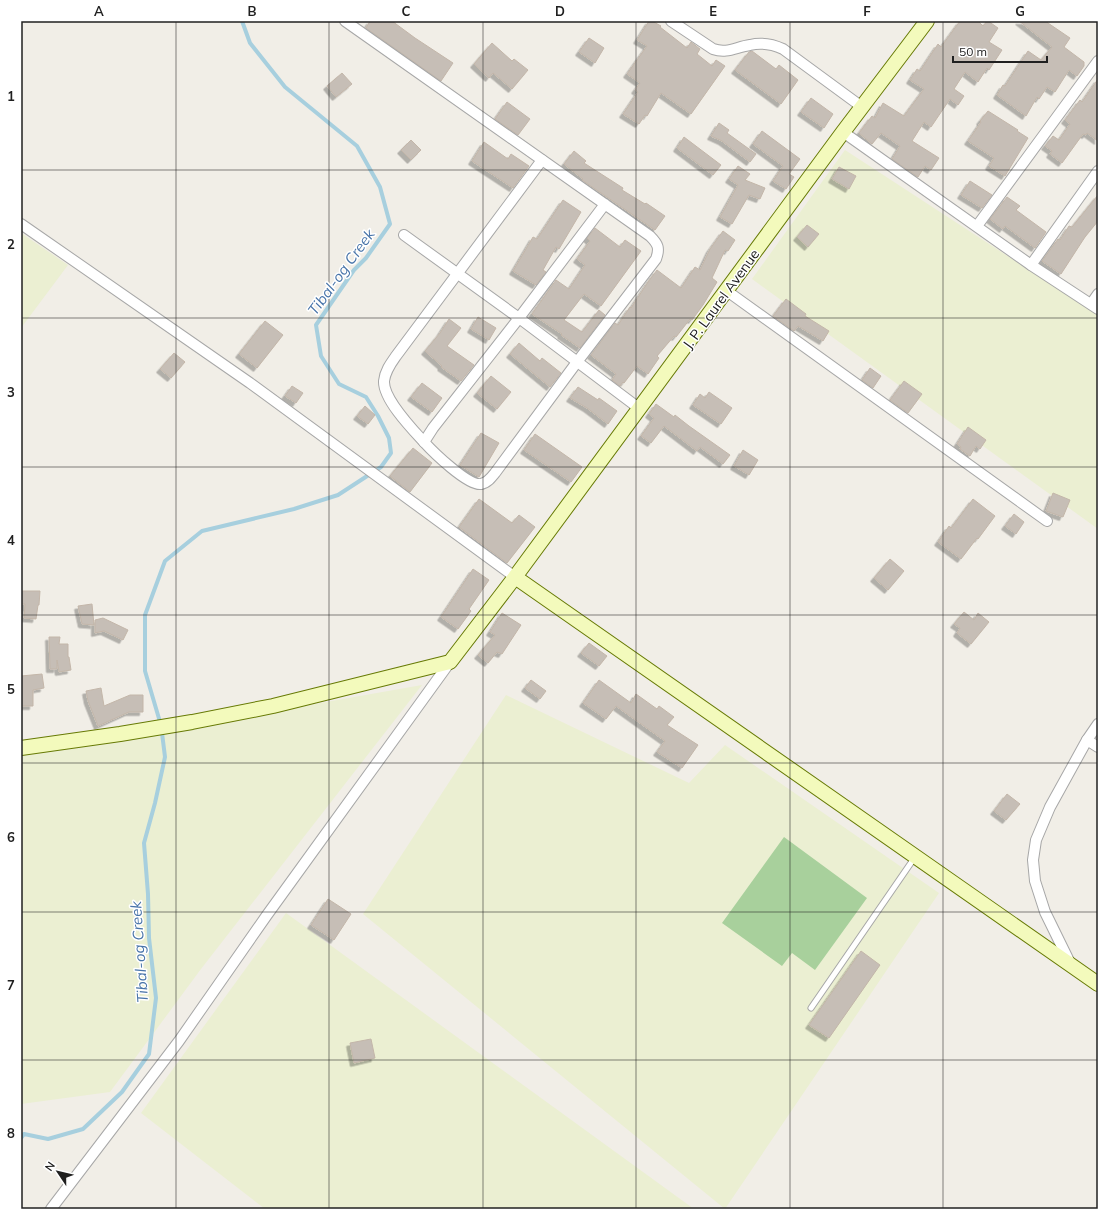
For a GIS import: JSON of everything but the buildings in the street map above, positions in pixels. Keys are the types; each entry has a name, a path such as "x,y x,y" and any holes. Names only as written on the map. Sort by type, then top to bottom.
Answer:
{"street":[{"path":"345,21 650,236 655,241 659,252 656,259 576,362 495,473 487,482 480,485 471,483 435,455 401,416 385,389 384,380 388,369 396,356 542,160"},
{"path":"671,21 713,49 720,52 761,43 783,49 862,107"},
{"name":"J. P. Laurel Avenue","path":"450,662 515,578 843,132 927,21"},
{"path":"977,226 1098,61"},
{"path":"843,132 1031,265 1094,307 1098,294"},
{"path":"1031,265 1098,171"},
{"path":"424,442 433,428 520,318 605,204"},
{"path":"21,224 250,383 515,578 1098,984"},
{"path":"404,235 520,318 576,362 640,408"},
{"path":"726,291 1047,521"},
{"path":"21,748 134,732 251,710 450,662"},
{"path":"51,1209 179,1042 266,915 450,662"},
{"path":"1071,965 1045,912 1035,881 1033,860 1036,840 1050,807 1087,740 1098,724"},
{"path":"1087,740 1098,747"}],"lane":[{"path":"811,1008 915,856"}],"green space":[{"path":"845,150 1098,315 1098,529 752,279"},
{"path":"21,233 68,265 21,328"},
{"path":"422,685 201,969 110,1092 21,1104 21,756"},
{"path":"506,695 689,783 725,745 939,893 725,1209 363,914"},
{"path":"784,837 867,898 815,970 792,953 782,966 722,923"},
{"path":"286,913 694,1209 265,1209 141,1113"}],"waterway":[{"name":"Tibal-og Creek","path":"160,722 145,671 145,615 165,561 202,531 294,509 338,495 381,467 391,453 389,438 366,397 339,384 321,356 316,325 354,270 366,258 390,224 380,187 357,146 285,87 250,43 242,21"},
{"name":"Tibal-og Creek","path":"21,1138 24,1134 48,1139 83,1129 122,1092 149,1054 156,998 149,938 148,894 144,843 165,757 162,733"}]}
